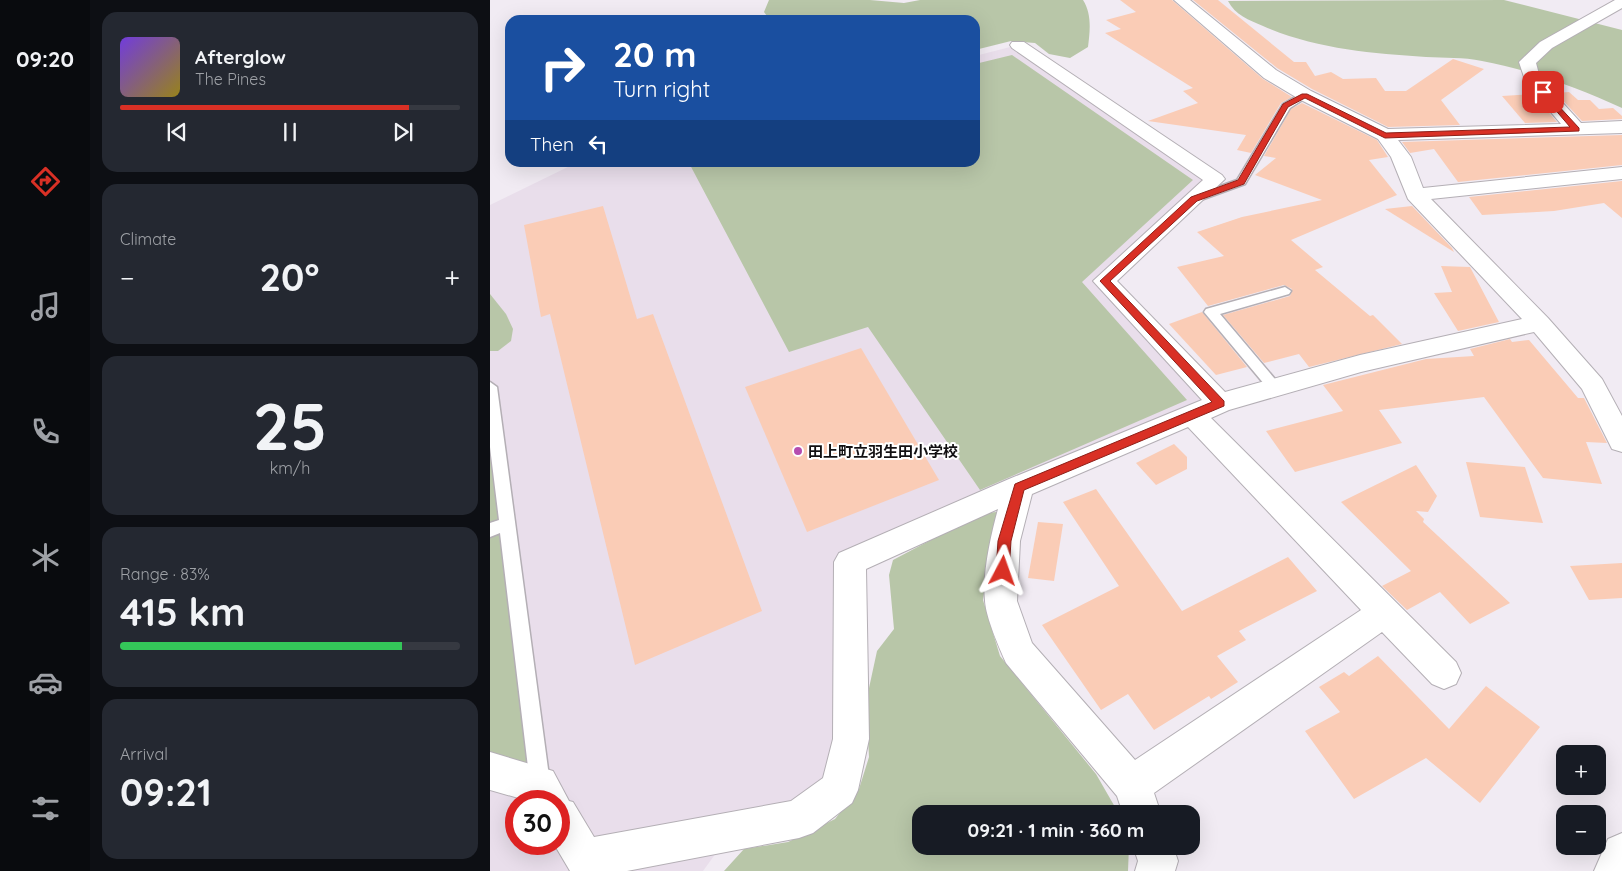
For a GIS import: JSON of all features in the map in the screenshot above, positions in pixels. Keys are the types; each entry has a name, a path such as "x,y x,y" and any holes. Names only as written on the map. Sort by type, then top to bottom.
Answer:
{"street":[{"path":"1181,0 1270,74 1305,95 1385,135 1401,157 1415,196 1539,323 1592,385 1622,442"},
{"path":"1576,129 1532,79 1527,62 1546,45 1622,2"},
{"path":"1018,45 1215,179 1104,281 1220,404"},
{"path":"1385,135 1619,129"},
{"path":"1415,196 1622,173"},
{"path":"570,834 585,859 799,819 839,790 851,739 850,562 1019,487 1220,404 1360,364 1450,345 1539,323"},
{"path":"1192,415 1444,673"},
{"path":"1019,487 1005,541 1001,601 1018,652 1137,800 1385,612"},
{"path":"490,771 538,790"},
{"path":"1614,871 1622,853"},
{"path":"1155,871 1158,861 1156,855"}],"lane":[{"path":"1194,199 1241,182 1286,106 1305,95"},
{"path":"1275,388 1211,312 1284,291"},
{"path":"490,388 545,790"},
{"path":"490,530 508,523"}],"shaded area":[{"name":"田上町立羽生田小学校","path":"1018,45 1215,179 1104,281 1220,403 850,562 839,790 732,831 703,871 490,871 490,205 568,167 980,167 980,55"}],"green space":[{"path":"769,0 870,0 904,3 920,0 1083,0 1088,11 1090,29 1088,47 1070,58 1049,54 1035,43 1011,41 980,49 980,15 766,15 764,12"},
{"path":"1504,0 1622,30 1622,108 1554,80 1482,61 1384,54 1343,49 1303,40 1283,34 1248,19 1234,10 1228,1"},
{"path":"1012,55 1193,180 1082,282 1187,400 980,490 868,327 789,352 691,167 980,167 980,63"},
{"path":"490,294 506,314 513,329 511,341 498,351 490,351"},
{"path":"490,387 540,784 490,771"},
{"path":"996,512 999,518 991,540 983,600 1000,656 1096,774 1114,805 912,805 912,855 1129,855 1128,871 724,871 744,849 788,842 835,819 859,789 869,757 866,702 877,651 894,629 889,575 893,560 980,514"}],"building":[{"path":"1120,0 1172,0 1263,79 1292,97 1281,103 1251,153 1237,150 1246,135 1148,121 1198,103 1183,91 1193,88 1105,33 1121,29 1106,20 1136,12"},
{"path":"1193,0 1218,0 1294,62 1306,62 1315,76 1331,72 1343,79 1376,78 1385,91 1406,91 1453,59 1484,69 1441,100 1460,125 1388,127 1312,89 1277,68"},
{"path":"1569,92 1578,100 1590,100 1599,109 1613,108 1622,116 1622,119 1582,121 1556,93"},
{"path":"1533,94 1557,122 1525,123 1502,96"},
{"path":"1302,103 1377,140 1388,157 1369,160 1397,195 1291,240 1323,267 1315,270 1370,316 1373,315 1402,344 1309,367 1299,354 1264,363 1223,315 1290,296 1292,289 1284,285 1208,306 1177,267 1224,256 1197,232 1242,217 1322,200 1255,175 1276,158 1264,156 1291,109"},
{"path":"1622,135 1622,165 1458,182 1434,149 1410,153 1402,142"},
{"path":"1622,181 1622,218 1604,203 1554,211 1482,215 1469,197"},
{"path":"603,206 637,319 653,314 762,611 635,665 550,314 541,317 524,225"},
{"path":"1412,206 1452,248 1454,252 1385,209"},
{"path":"1441,266 1470,267 1499,322 1458,331 1434,293 1452,292"},
{"path":"1202,312 1247,367 1216,375 1169,324"},
{"path":"1510,339 1512,342 1529,340 1578,398 1584,398 1607,443 1586,442 1602,484 1543,478 1484,397 1379,410 1402,443 1295,472 1266,431 1343,411 1323,385 1426,359 1474,356 1470,349"},
{"path":"861,348 939,480 807,532 745,387"},
{"path":"1174,444 1187,457 1187,469 1156,485 1136,463"},
{"path":"1466,462 1525,467 1543,523 1480,517"},
{"path":"1416,465 1437,496 1428,512 1416,511 1424,519 1423,522 1510,603 1470,624 1440,592 1407,610 1382,586 1411,571 1341,502"},
{"path":"1096,489 1182,611 1288,557 1317,591 1239,631 1246,640 1217,656 1238,682 1211,699 1209,696 1154,730 1128,694 1101,710 1042,625 1119,586 1063,502"},
{"path":"1038,522 1063,524 1054,581 1028,578"},
{"path":"1622,563 1622,598 1589,600 1570,566"},
{"path":"1378,656 1449,729 1486,686 1540,727 1480,803 1426,758 1354,799 1305,731 1340,712 1319,687 1344,672 1349,676"}],"place":[{"name":"田上町立羽生田小学校","path":"798,451"}],"route":[{"path":"1003,571 1005,541 1019,487 1220,404 1104,281 1194,199 1241,182 1286,106 1305,95 1385,135 1576,129 1543,92"}]}
